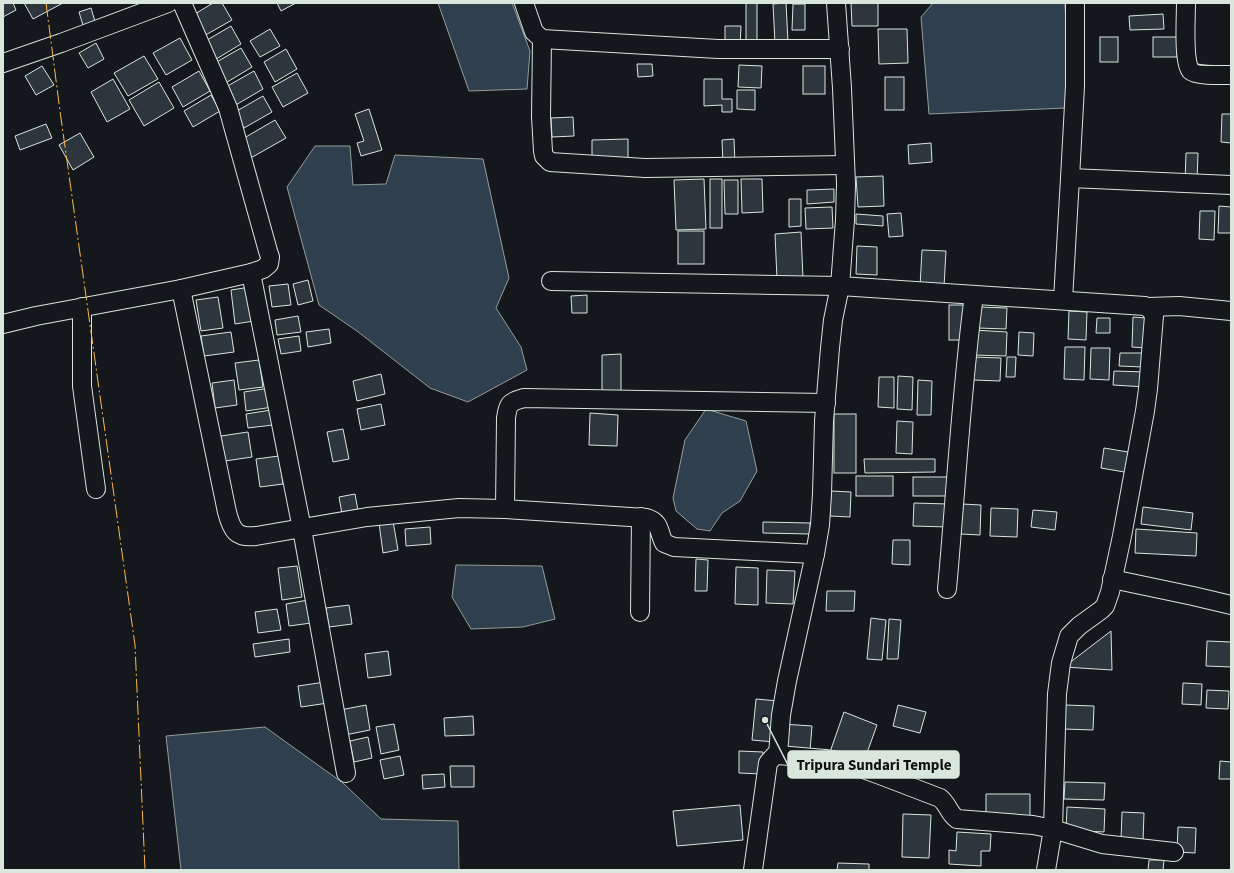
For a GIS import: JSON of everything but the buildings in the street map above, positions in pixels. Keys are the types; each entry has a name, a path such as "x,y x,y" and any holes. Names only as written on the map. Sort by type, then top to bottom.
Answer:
{"street":[{"path":"3,63 168,3"},
{"path":"3,324 36,316 181,289 251,273 269,264 270,257 228,108 182,3"},
{"path":"524,3 534,32 542,39 718,49 840,49"},
{"path":"778,754 787,681 815,554 822,506 826,404 832,330 840,286 845,220 845,166 840,49 836,3"},
{"path":"1063,300 1075,86 1075,3"},
{"path":"1186,3 1186,60 1189,69 1195,73 1231,75"},
{"path":"542,39 542,137 544,156 550,162 645,168 845,166"},
{"path":"1070,178 1231,185"},
{"path":"251,273 302,529 346,773"},
{"path":"551,281 840,286 1063,300 1148,307 1179,306 1231,311"},
{"path":"181,289 226,512 232,528 236,533 248,536 302,529 390,514 459,508 505,509 641,517 655,521 664,543 674,547 815,554"},
{"path":"947,588 956,492 962,400 974,295"},
{"path":"82,307 82,386 96,489"},
{"path":"1046,870 1053,829 1057,694 1061,663 1069,636 1079,626 1105,606 1110,592 1135,468 1148,389 1154,316 1148,307"},
{"path":"505,509 506,418 508,408 514,400 524,398 826,404"},
{"path":"640,612 641,517"},
{"path":"1112,579 1231,605"},
{"path":"753,870 768,763 778,754 844,762 880,774 940,798 945,802 953,817 957,819 1033,825 1053,829 1102,844 1174,852"}],"water":[{"path":"438,3 512,3 530,51 527,89 469,91"},
{"path":"933,3 1065,3 1069,102 1065,108 929,114 921,17"},
{"path":"315,146 350,146 353,185 386,184 395,155 483,159 509,278 496,308 521,347 527,370 468,402 430,388 357,331 319,305 287,187"},
{"path":"706,409 746,421 757,471 740,501 722,513 710,531 697,529 676,511 673,498 685,440"},
{"path":"456,565 542,566 555,619 523,627 471,629 452,597"},
{"path":"265,727 343,783 381,819 458,821 459,870 181,870 166,736"}],"power":[{"path":"46,3 135,645 145,870"}],"place":[{"name":"Tripura Sundari Temple","path":"765,720"}]}
